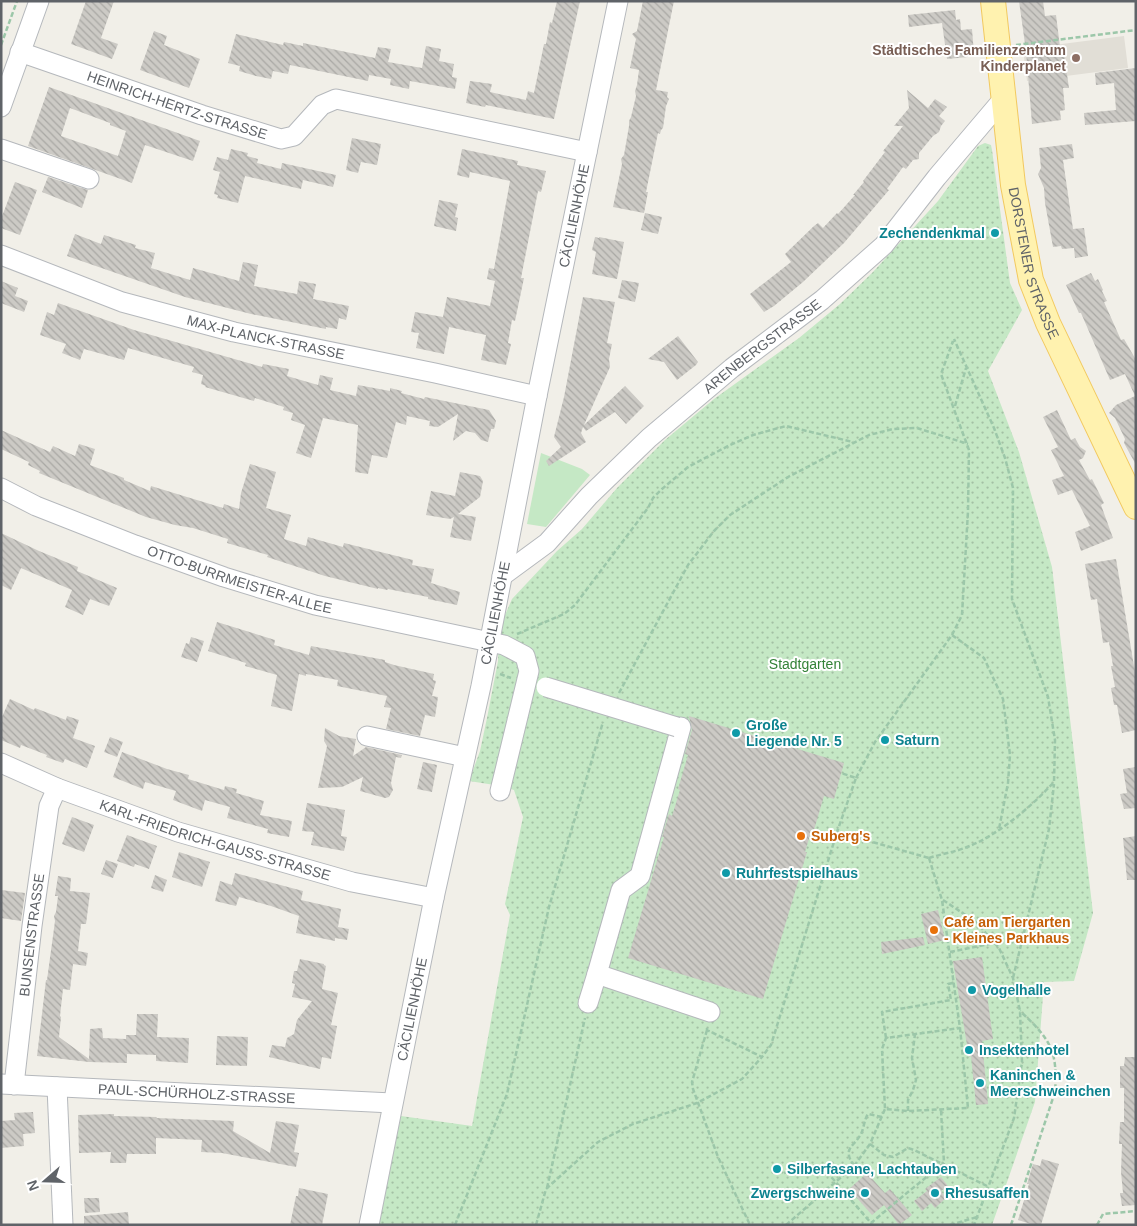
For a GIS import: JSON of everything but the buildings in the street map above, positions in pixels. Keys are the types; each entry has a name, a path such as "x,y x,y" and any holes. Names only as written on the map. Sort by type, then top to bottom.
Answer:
{"main road":[{"name":"DORSTENER STRASSE","path":"993,1 1015,195 1031,280 1048,323 1136,506"}],"street":[{"path":"1,107 39,1"},
{"name":"CÄCILIENHÖHE","path":"369,1225 434,898 481,686 496,643 502,576 618,1"},
{"name":"HEINRICH-HERTZ-STRASSE","path":"20,52 202,115 281,139 294,136 322,105 336,99 588,152"},
{"name":"ARENBERGSTRASSE","path":"502,576 547,543 589,496 649,438 732,368 822,300 884,245 936,177 1004,98"},
{"path":"1,149 89,179"},
{"name":"MAX-PLANCK-STRASSE","path":"1,255 122,302 234,332 537,396"},
{"name":"OTTO-BURRMEISTER-ALLEE","path":"1,488 36,506 135,545 233,580 315,605 496,643 525,656 529,671 526,682"},
{"path":"500,791 526,682 681,728 640,876 621,890 588,1003"},
{"path":"366,736 465,757"},
{"name":"KARL-FRIEDRICH-GAUSS-STRASSE","path":"1,763 57,788 178,832 352,882 434,898"},
{"name":"BUNSENSTRASSE","path":"8,1085 49,806 57,788"},
{"path":"596,974 709,1021"},
{"name":"PAUL-SCHÜRHOLZ-STRASSE","path":"8,1085 392,1102"},
{"path":"57,1087 63,1225"}],"path":[{"path":"1,45 17,1"},
{"path":"1041,42 1136,30"},
{"path":"546,1189 598,1142 633,1124 697,1103 742,1079 771,1045 837,832 856,778 875,742 952,635 962,615 968,511 969,450 941,374 954,339 1000,443 1013,488 1012,599 1048,697 1055,740 1054,782 1049,829 1013,978"},
{"path":"954,408 966,367"},
{"path":"496,643 564,614 575,605 648,508 653,498 688,467 753,435 786,426 854,442"},
{"path":"617,696 688,565 714,530 730,515 788,477 869,435 893,429 917,428 968,444"},
{"path":"952,635 984,658 1003,699 1010,755 1008,782 999,829"},
{"path":"455,1225 507,1094 549,907 603,723 608,714"},
{"path":"842,774 856,778"},
{"path":"837,832 929,858 967,847 999,829 1038,800 1054,782"},
{"path":"885,1109 908,1111 968,1108 960,1028 942,900 929,858"},
{"path":"942,900 976,922 998,948 1013,978 1020,1011 1022,1062 1014,1118 974,1225"},
{"path":"950,952 994,943"},
{"path":"786,1225 854,1166 870,1144 885,1109 882,1049 886,1038 882,1012 951,1000 948,984 954,983"},
{"path":"536,1225 546,1189 588,1003"},
{"path":"1011,1225 1055,1092 1056,1078 1056,1062 1051,1045 1036,1026 1020,1011"},
{"path":"750,1225 718,1157 697,1103 692,1082 709,1021 762,1057"},
{"path":"886,1038 960,1028"},
{"path":"908,1111 908,1100 916,1080 912,1058 915,1034"},
{"path":"941,1110 944,1163"},
{"path":"854,1166 848,1157 849,1149 860,1136 868,1114 882,1117"},
{"path":"870,1144 884,1155 893,1157 908,1148 944,1163 968,1178 988,1186"},
{"path":"784,1173 819,1165 871,1223 944,1163"},
{"path":"1097,1225 1104,1214 1136,1211"},
{"path":"950,1225 978,1216"}],"shaded area":[{"name":"Städtisches Familienzentrum Kinderplanet","path":"1124,36 1128,68 1027,81 1023,49"}],"green space":[{"name":"Stadtgarten","path":"985,143 991,145 992,150 1010,283 1022,310 988,371 1019,452 1052,567 1093,913 1074,981 1044,982 1035,1102 992,1225 379,1225 401,1116 472,1126 510,915 505,904 523,817 514,790 469,781 480,751 487,718 498,661 499,629 512,599 557,551 582,529 617,488 665,440 714,399 799,338 840,304 873,272 938,201 978,146"},
{"path":"541,453 582,469 590,475 546,527 527,524"}],"place":[{"name":"Städtisches Familienzentrum Kinderplanet","path":"1076,58"},
{"name":"Zechendenkmal","path":"995,233"},
{"name":"Große Liegende Nr. 5","path":"736,733"},
{"name":"Saturn","path":"885,740"},
{"name":"Suberg's","path":"801,836"},
{"name":"Ruhrfestspielhaus","path":"726,873"},
{"name":"Café am Tiergarten - Kleines Parkhaus","path":"934,930"},
{"name":"Vogelhalle","path":"972,990"},
{"name":"Insektenhotel","path":"969,1050"},
{"name":"Kaninchen & Meerschweinchen","path":"980,1083"},
{"name":"Silberfasane, Lachtauben","path":"777,1169"},
{"name":"Zwergschweine","path":"865,1193"},
{"name":"Rhesusaffen","path":"935,1193"}]}
